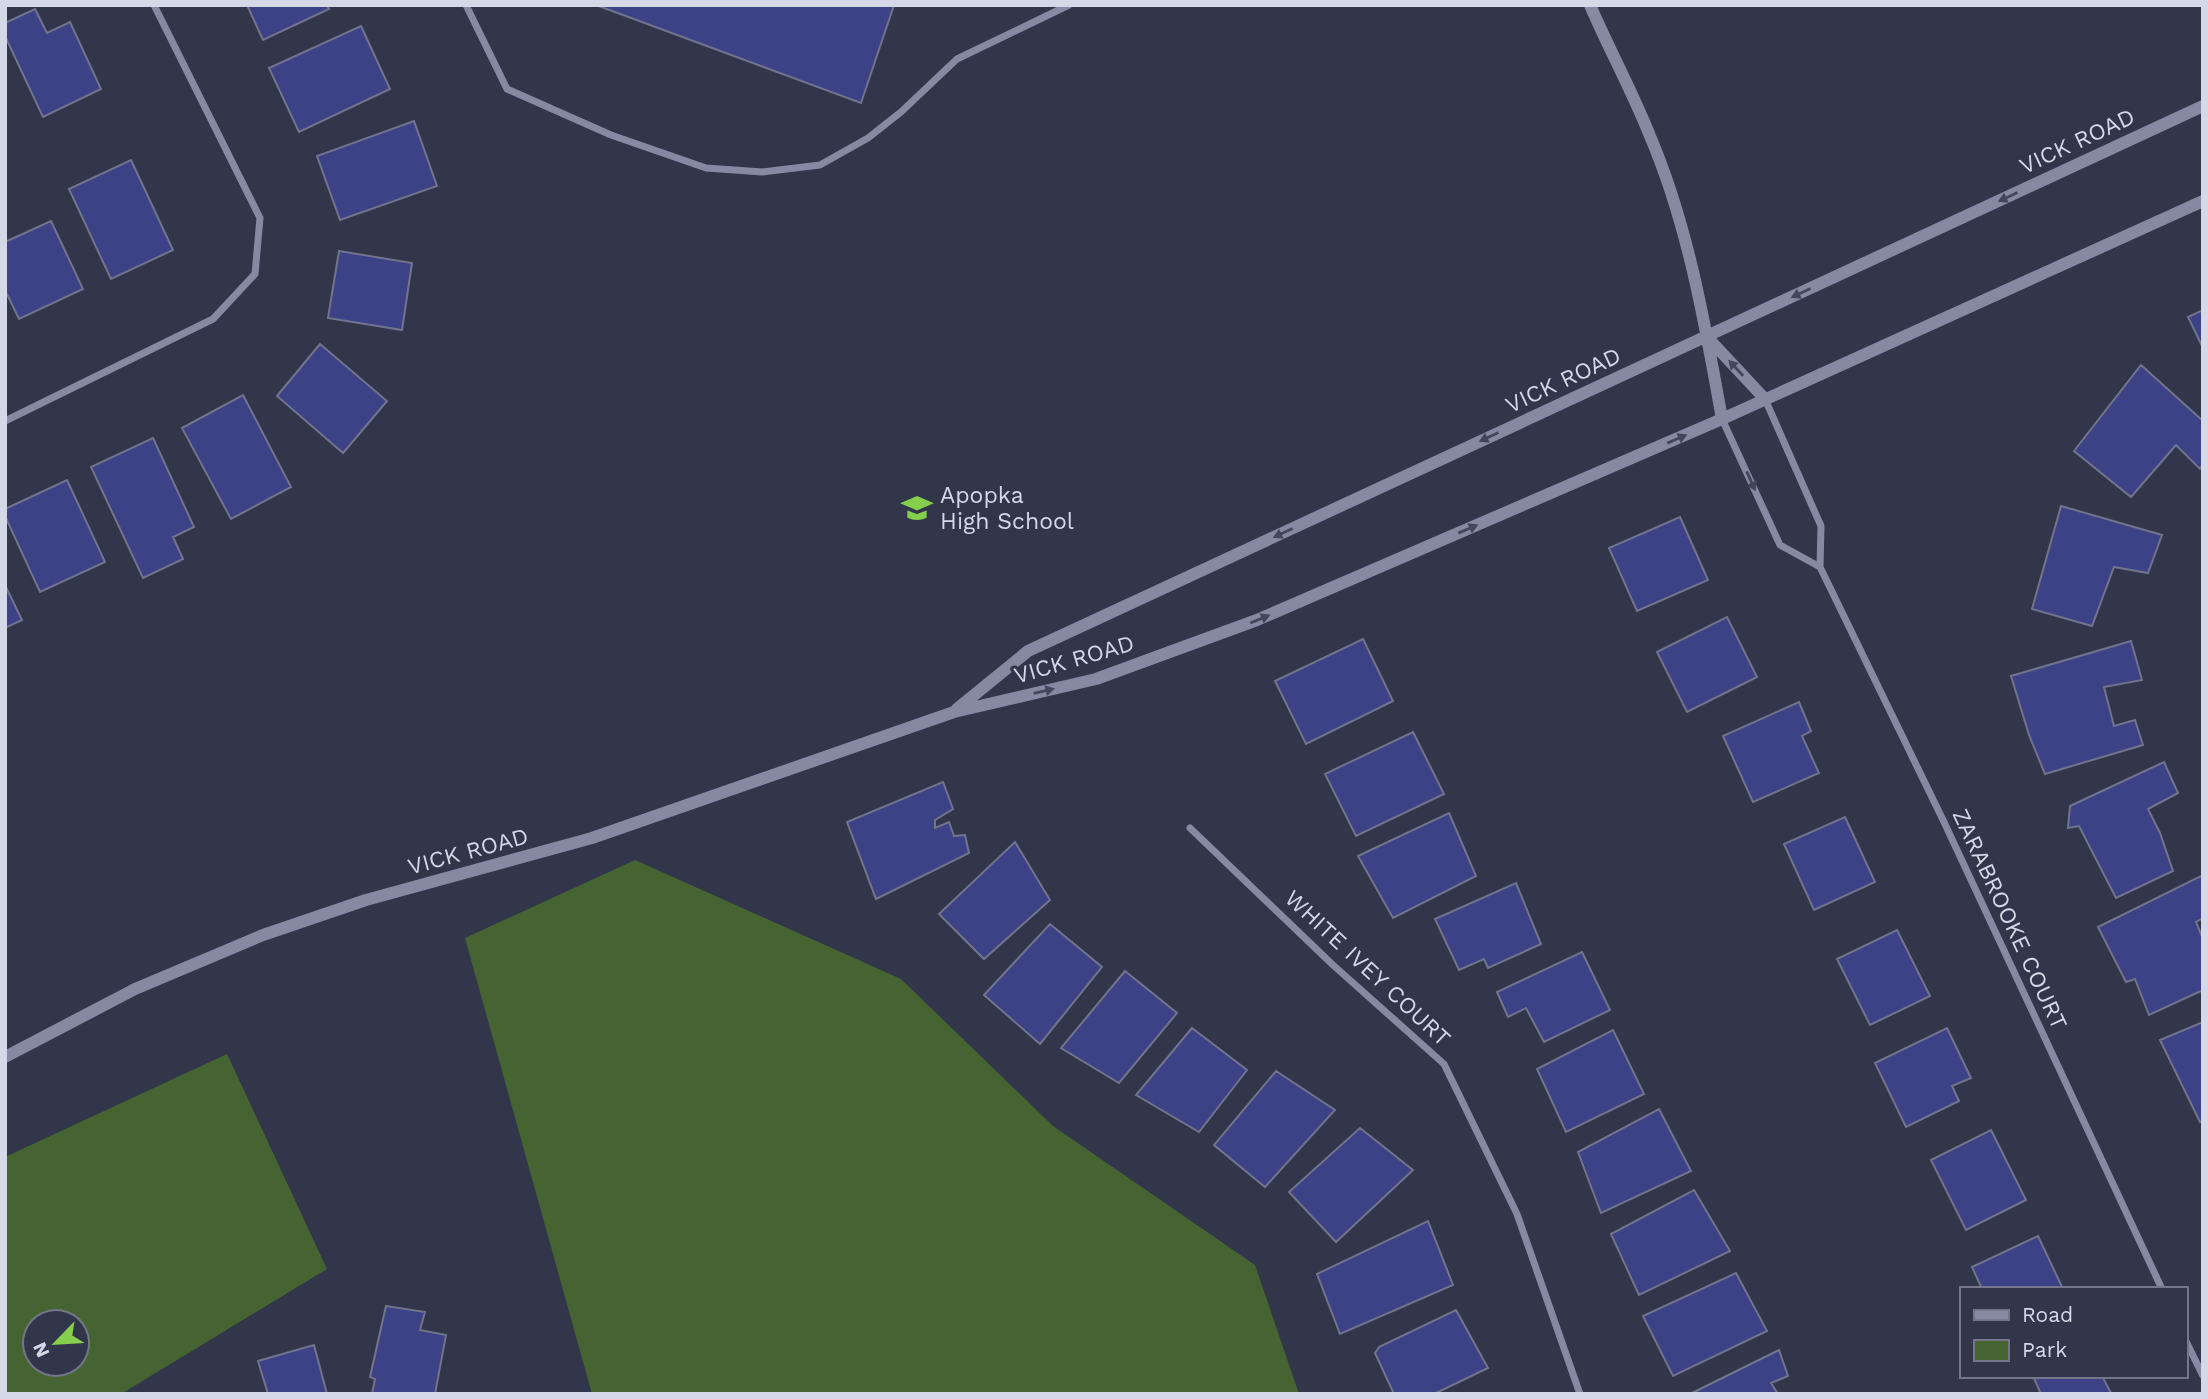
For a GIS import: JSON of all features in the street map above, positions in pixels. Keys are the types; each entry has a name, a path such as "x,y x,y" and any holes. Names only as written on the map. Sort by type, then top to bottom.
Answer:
{"street":[{"path":"5,421 214,319 255,274 260,218 154,5"},
{"path":"466,5 507,89 611,135 706,168 762,172 820,165 868,138 901,112 957,59 1069,5"},
{"path":"1590,5 1651,137 1676,209 1707,337 1722,419 1780,545 1820,567 1821,526 1765,399 1707,337"},
{"name":"VICK ROAD","path":"954,712 1028,651 2203,106"},
{"name":"VICK ROAD","path":"5,1057 135,989 263,935 366,900 592,838 954,712 1096,678 1257,621 1722,419 2203,201"},
{"name":"ZARABROOKE COURT","path":"1820,567 1944,822 2161,1287"},
{"name":"WHITE IVEY COURT","path":"1190,828 1333,965 1444,1064 1517,1214 1580,1394"},
{"path":"2187,1343 2203,1376"}],"green space":[{"path":"635,860 901,979 1053,1126 1255,1265 1299,1394 592,1394 465,938"},
{"path":"227,1054 327,1269 121,1394 5,1394 5,1157"}],"building":[{"path":"247,5 327,5 329,9 263,40"},
{"path":"596,5 894,5 861,103"},
{"path":"35,9 47,33 70,22 101,89 43,117 5,36 5,23"},
{"path":"361,26 390,89 299,132 269,68"},
{"path":"414,121 437,186 340,220 317,156"},
{"path":"131,160 173,250 111,279 69,189"},
{"path":"51,221 83,289 19,319 5,290 5,242"},
{"path":"339,251 412,263 402,330 328,318"},
{"path":"2203,310 2203,348 2188,317"},
{"path":"320,344 387,401 343,453 277,396"},
{"path":"2141,365 2203,421 2203,464 2200,469 2176,445 2131,497 2074,451"},
{"path":"243,395 291,487 231,519 182,428"},
{"path":"153,438 194,527 173,537 183,559 143,578 91,467"},
{"path":"67,480 105,562 40,592 5,516 5,509"},
{"path":"2061,506 2162,535 2148,573 2114,567 2092,626 2032,609"},
{"path":"1680,517 1708,580 1637,611 1609,548"},
{"path":"5,585 22,620 5,628"},
{"path":"1727,617 1757,677 1687,712 1657,652"},
{"path":"1363,639 1393,701 1306,744 1275,681"},
{"path":"2131,641 2142,680 2104,687 2114,726 2135,720 2143,745 2045,774 2029,735 2011,676"},
{"path":"1799,702 1811,731 1802,736 1819,773 1753,802 1723,736"},
{"path":"1413,732 1444,794 1356,836 1325,774"},
{"path":"2164,762 2178,793 2148,809 2160,833 2173,871 2116,898 2079,826 2068,828 2070,806"},
{"path":"943,782 953,809 935,820 935,828 949,822 954,836 965,835 969,853 876,899 847,822"},
{"path":"1449,813 1476,876 1393,918 1358,856"},
{"path":"1845,817 1875,882 1814,910 1784,844"},
{"path":"1015,842 1050,900 984,959 939,914"},
{"path":"2203,875 2203,918 2196,922 2203,939 2203,990 2149,1015 2135,979 2126,982 2098,927"},
{"path":"1516,883 1541,944 1488,968 1484,959 1459,970 1435,919"},
{"path":"1050,924 1102,967 1040,1044 984,995"},
{"path":"1897,930 1930,996 1870,1025 1837,959"},
{"path":"1582,952 1610,1010 1544,1042 1526,1008 1508,1017 1497,992"},
{"path":"1125,971 1177,1013 1119,1083 1061,1048"},
{"path":"2203,1022 2203,1121 2200,1122 2160,1040"},
{"path":"1192,1028 1247,1070 1199,1132 1136,1095"},
{"path":"1947,1028 1971,1078 1952,1086 1959,1101 1906,1127 1875,1063"},
{"path":"1613,1030 1644,1094 1566,1132 1537,1069"},
{"path":"1276,1071 1335,1110 1265,1187 1214,1145"},
{"path":"1659,1109 1691,1171 1601,1213 1578,1152"},
{"path":"1360,1128 1413,1170 1336,1242 1289,1192"},
{"path":"1991,1130 2026,1200 1966,1230 1931,1160"},
{"path":"1694,1190 1730,1251 1639,1295 1611,1234"},
{"path":"1428,1221 1453,1285 1340,1334 1317,1274"},
{"path":"2038,1236 2062,1287 1981,1287 1972,1267"},
{"path":"1736,1273 1767,1331 1673,1376 1643,1316"},
{"path":"386,1306 425,1312 420,1330 446,1335 435,1394 372,1394 375,1379 370,1377"},
{"path":"1456,1310 1488,1368 1434,1394 1394,1394 1375,1353 1379,1347"},
{"path":"314,1345 327,1394 268,1394 258,1361"},
{"path":"1779,1350 1788,1376 1771,1383 1778,1394 1690,1394"},
{"path":"2034,1378 2103,1378 2111,1393 2041,1394"}],"place":[{"name":"Apopka High School","path":"917,508"}]}
